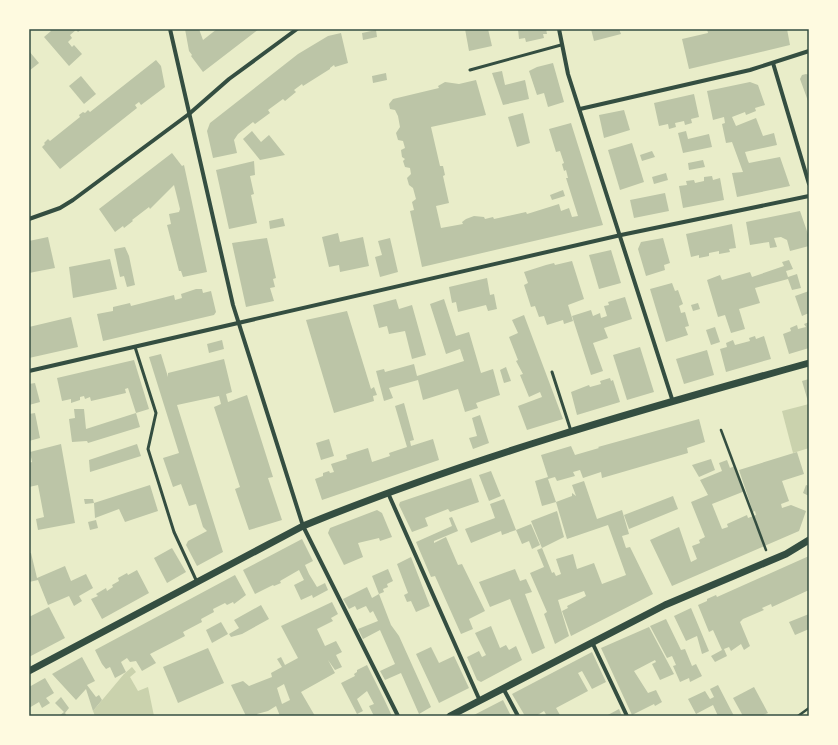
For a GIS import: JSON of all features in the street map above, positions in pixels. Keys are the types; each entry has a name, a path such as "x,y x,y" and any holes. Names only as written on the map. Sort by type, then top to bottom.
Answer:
{"street":[{"path":"170,29 238,324 303,526 398,716"},
{"path":"29,219 60,208 73,200 189,114 229,79 297,29"},
{"path":"558,29 561,45 580,109 621,235 672,402"},
{"path":"580,109 773,63 809,51"},
{"path":"773,63 809,184"},
{"path":"29,371 621,235 809,196"},
{"path":"29,671 303,526 388,493 571,430 809,363"},
{"path":"388,493 480,701"},
{"path":"450,716 665,605 786,554 809,540"},
{"path":"592,642 627,716"},
{"path":"503,688 518,716"}],"lane":[{"path":"470,70 561,45"},
{"path":"135,347 156,413 148,449 174,532 197,582"},
{"path":"552,372 571,430"}],"path":[{"path":"721,430 770,561"},
{"path":"798,716 809,708"}],"green space":[{"path":"809,404 809,448 793,453 782,411"},
{"path":"132,667 136,672 130,677 138,691 148,687 154,716 95,716 93,711 124,674"}],"building":[{"path":"49,29 82,29 78,32 76,30 70,35 72,38 68,42 72,47 74,45 82,54 69,66 44,37 51,31"},
{"path":"185,29 199,29 203,40 217,29 259,29 203,72 191,56"},
{"path":"465,29 488,29 492,46 469,51"},
{"path":"518,29 546,29 547,34 543,34 544,38 526,42 525,38 519,39"},
{"path":"591,29 619,29 621,34 594,41"},
{"path":"707,29 787,29 790,45 689,69 682,39 708,33"},
{"path":"376,30 377,37 363,40 362,33"},
{"path":"341,33 348,63 335,67 334,65 303,86 302,84 294,90 296,92 285,101 283,99 268,110 270,113 255,124 253,122 238,134 234,140 237,153 213,158 207,131 210,123 298,54 328,36"},
{"path":"29,51 39,63 29,71"},
{"path":"156,60 161,66 165,87 141,105 139,102 135,105 137,108 60,169 42,147 45,144 44,143 48,139 50,141 80,117 79,115 83,112 85,113 88,110 90,112"},
{"path":"553,63 564,102 548,107 544,93 537,95 529,71 537,67"},
{"path":"502,71 505,85 525,80 529,99 503,105 492,73"},
{"path":"386,73 387,80 373,83 372,76"},
{"path":"802,75 809,75 808,110 808,101 800,79"},
{"path":"81,76 96,94 84,104 69,86"},
{"path":"476,80 486,115 431,127 440,166 443,166 445,175 443,176 449,203 436,206 441,228 463,224 462,222 466,219 474,216 484,217 485,219 493,217 494,219 526,212 527,214 559,204 561,211 569,208 572,217 578,216 566,178 568,178 566,170 564,171 562,164 564,163 560,151 556,152 549,129 571,123 603,225 422,267 410,211 414,210 412,202 416,199 413,188 409,185 407,178 411,174 410,168 405,167 403,161 405,159 402,157 401,150 405,148 403,141 398,140 396,133 400,127 398,116 395,110 390,109 389,104 393,99 439,88 438,86 445,82 459,84"},
{"path":"750,82 758,85 765,105 755,108 756,111 746,115 745,112 732,117 736,126 756,118 763,136 774,133 777,145 745,152 748,161 749,163 780,157 790,186 737,197 732,173 743,172 732,142 726,143 722,124 725,123 724,117 713,120 707,91"},
{"path":"694,94 699,117 691,119 692,123 685,125 684,121 675,123 676,127 669,129 668,124 659,126 654,103"},
{"path":"624,110 630,130 604,138 599,115"},
{"path":"523,113 530,143 517,147 508,117"},
{"path":"252,131 261,142 269,135 285,155 260,160 243,139"},
{"path":"686,131 688,139 709,134 712,147 683,153 678,133"},
{"path":"632,143 644,182 620,190 608,150"},
{"path":"652,151 655,157 642,161 640,155"},
{"path":"172,153 182,166 184,165 207,272 183,277 181,271 179,271 167,225 171,224 169,214 179,212 180,209 174,185 150,209 149,207 124,228 123,226 115,232 99,209"},
{"path":"703,160 705,167 689,170 688,163"},
{"path":"254,161 255,175 250,176 254,194 251,195 257,223 229,229 216,170"},
{"path":"666,173 668,180 654,184 652,177"},
{"path":"712,176 713,180 720,178 724,200 683,208 679,186 687,185 686,181 694,180 695,183 704,181 704,177"},
{"path":"563,190 565,196 552,200 550,195"},
{"path":"665,193 669,211 634,218 630,200"},
{"path":"800,211 809,237 809,246 790,251 787,240 781,237 774,238 777,247 770,248 769,242 750,245 746,222"},
{"path":"283,218 285,226 270,229 269,221"},
{"path":"732,224 736,248 729,249 730,252 719,254 719,251 709,253 709,256 699,258 699,255 691,257 686,234"},
{"path":"338,233 340,242 363,237 369,266 340,272 339,265 329,267 322,237"},
{"path":"48,237 55,268 29,273 29,241"},
{"path":"267,238 276,278 273,279 275,287 270,288 274,301 246,307 232,243"},
{"path":"390,238 398,272 380,277 375,257 382,255 378,241"},
{"path":"663,238 670,263 664,265 665,270 646,276 638,249 641,242"},
{"path":"125,247 129,256 135,285 127,287 124,276 120,277 114,249"},
{"path":"611,250 621,283 599,289 589,255"},
{"path":"110,259 117,289 73,298 69,267"},
{"path":"789,260 793,269 786,271 788,277 797,274 801,288 792,290 788,279 755,288 760,303 739,309 745,329 731,333 725,315 718,317 707,280 720,275 722,280 750,272 752,277 784,266 782,262"},
{"path":"572,261 584,299 568,305 573,321 564,324 563,320 547,325 544,316 539,317 535,306 531,307 524,285 528,283 524,272 554,263 555,265"},
{"path":"487,278 490,295 494,294 497,309 488,311 486,305 458,312 456,302 452,303 449,287"},
{"path":"672,283 675,291 678,290 683,304 679,306 681,313 685,312 689,326 685,327 688,335 666,342 650,289"},
{"path":"196,289 202,289 203,293 211,291 216,312 214,315 103,341 97,314 113,311 113,307 130,303 131,306 174,295 175,300 182,298 181,294"},
{"path":"809,291 809,313 802,316 795,296"},
{"path":"625,297 632,319 604,328 608,338 593,343 603,371 591,375 572,316 591,310 593,316 600,313 601,318 607,316 604,306 609,305 608,302"},
{"path":"396,299 399,309 412,305 426,355 412,359 405,331 389,334 387,326 379,328 373,305"},
{"path":"444,299 456,336 469,332 481,373 493,369 500,395 476,403 478,408 465,412 458,389 423,400 418,380 389,388 393,398 384,401 376,371 384,369 385,372 414,364 417,376 464,361 460,349 446,354 430,304"},
{"path":"698,303 700,309 693,311 691,305"},
{"path":"347,311 371,389 374,387 377,395 373,396 374,401 334,413 306,320"},
{"path":"524,315 563,419 527,430 518,406 542,397 540,392 529,397 520,375 523,374 516,361 518,360 509,337 518,333 512,320"},
{"path":"71,317 78,347 29,358 29,327"},
{"path":"809,322 809,348 789,354 783,334 791,331 790,328 797,325 798,329 806,327 804,324"},
{"path":"715,327 720,342 711,345 706,330"},
{"path":"755,336 756,339 764,336 771,359 726,372 720,349 727,347 726,343 733,340 735,345 750,341 749,338"},
{"path":"222,340 224,349 209,353 207,344"},
{"path":"640,347 654,392 627,400 613,355"},
{"path":"707,350 714,375 684,384 676,359"},
{"path":"161,354 168,377 168,373 224,359 232,392 226,394 228,402 247,395 273,477 268,478 282,520 249,530 235,489 240,487 214,407 221,404 219,396 177,405 223,552 197,566 186,545 188,541 207,531 203,527 196,504 189,506 181,484 173,487 163,458 179,453 149,357"},
{"path":"134,360 149,409 136,413 128,388 125,389 126,393 91,401 90,397 85,399 84,396 80,397 80,400 71,403 71,399 62,401 57,378"},
{"path":"506,367 511,381 504,383 500,370"},
{"path":"610,378 611,381 613,380 620,402 577,415 571,392 589,385 590,387 601,384 600,381"},
{"path":"809,379 809,405 802,381"},
{"path":"35,383 40,402 29,405 29,384"},
{"path":"404,403 414,440 410,441 411,446 433,439 439,460 322,500 315,479 323,476 323,473 329,471 330,473 334,472 331,464 347,459 346,455 368,448 372,462 390,456 389,453 407,447 395,406"},
{"path":"74,409 84,409 86,429 136,413 140,427 88,443 87,441 72,442 69,419 75,418"},
{"path":"35,413 40,438 29,441 29,414"},
{"path":"480,415 489,443 473,449 469,438 477,436 472,418"},
{"path":"699,419 705,442 687,448 688,453 602,478 601,472 583,478 580,470 573,472 575,476 557,481 555,477 548,479 556,502 542,506 535,481 548,477 541,455 571,446 575,455 599,448 598,447"},
{"path":"329,439 334,456 321,460 316,443"},
{"path":"61,444 75,523 38,530 36,519 44,517 38,485 29,487 29,463 32,462 30,452"},
{"path":"137,444 141,456 90,472 89,460"},
{"path":"797,452 804,474 782,481 789,501 781,504 782,508 791,505 806,511 799,531 672,586 650,540 679,527 691,562 697,559 692,546 700,543 699,540 705,537 691,502 708,495 700,480 722,471 719,463 727,460 730,468 735,466 745,491 712,504 722,529 728,527 727,524 747,515 748,518 756,515 755,511 753,512 739,470"},
{"path":"711,459 715,470 699,477 692,465"},
{"path":"491,471 501,496 489,501 479,475"},
{"path":"471,478 479,502 450,512 448,509 425,518 428,526 412,532 399,505 400,502"},
{"path":"584,481 597,519 622,510 629,534 622,536 626,548 630,547 653,594 571,636 562,611 568,608 567,606 586,596 584,591 558,600 569,636 555,644 544,614 547,612 530,573 544,567 537,550 542,548 552,573 554,572 556,576 561,574 556,559 573,554 577,569 594,563 602,584 626,575 608,525 567,539 556,502 572,496 572,493 576,496 572,485"},
{"path":"150,485 158,511 125,522 119,509 95,518 94,503"},
{"path":"806,485 809,486 809,496 803,493"},
{"path":"673,496 678,509 629,529 624,515"},
{"path":"84,499 93,499 94,503 85,504"},
{"path":"504,499 516,530 502,535 501,531 471,543 465,529 495,518 490,504"},
{"path":"377,510 382,513 392,537 380,541 379,538 358,543 363,557 344,565 328,533 330,528"},
{"path":"557,511 564,537 542,548 531,521"},
{"path":"452,517 458,531 434,541 434,543 446,537 458,565 462,564 485,611 469,619 473,629 461,634 435,576 431,577 416,542 452,526 449,518"},
{"path":"96,520 98,528 90,530 88,522"},
{"path":"531,524 540,545 532,549 529,541 522,544 516,530"},
{"path":"302,539 313,561 305,565 309,574 317,587 325,583 328,590 313,598 312,595 301,600 294,585 304,580 299,570 280,581 281,583 274,586 273,585 255,594 243,570"},
{"path":"172,548 186,572 167,583 154,558"},
{"path":"29,553 31,553 37,578 65,566 71,581 86,574 93,588 79,596 82,601 74,606 69,596 48,605 38,580 29,582"},
{"path":"809,556 809,590 772,607 771,604 762,608 764,610 743,619 740,622 750,646 744,650 741,644 731,651 729,647 724,649 727,656 715,662 711,656 722,650 713,630 709,632 698,605 716,595 717,597"},
{"path":"411,557 430,606 416,612 411,601 407,602 404,595 408,593 397,564"},
{"path":"388,569 393,581 387,584 388,587 383,589 384,592 379,594 372,576"},
{"path":"515,569 520,581 526,579 532,592 525,594 545,648 532,654 510,599 490,607 479,582"},
{"path":"137,570 149,593 102,619 91,599 98,596 96,594 106,588 107,591 113,587 112,585 119,581 118,578"},
{"path":"235,575 246,595 234,604 233,602 227,605 225,603 213,609 214,612 201,619 202,622 183,632 185,636 150,654 156,663 142,671 136,661 130,662 127,658 121,662 126,672 115,678 110,667 106,669 102,664 95,650"},
{"path":"367,587 372,598 379,594 391,625 399,636 431,707 419,714 401,673 385,680 380,671 395,664 380,630 363,639 358,629 378,621 373,611 370,613 366,606 357,610 355,606 349,609 343,599"},
{"path":"332,602 338,614 331,618 333,621 317,629 325,646 336,641 342,652 336,655 342,667 335,670 328,660 335,673 301,692 315,716 280,716 276,706 268,711 257,714 258,716 246,716 231,685 243,681 249,686 272,677 271,673 282,667 277,659 281,657 285,665 298,658 281,626","holes":["284,684 290,700 282,704 277,688"]},
{"path":"261,605 269,619 242,634 231,637 229,634 239,628 234,620"},
{"path":"49,607 65,638 29,657 29,617"},
{"path":"691,608 709,651 702,654 697,636 686,641 674,616"},
{"path":"809,614 809,629 795,635 789,622"},
{"path":"666,619 681,650 685,649 692,666 696,664 702,676 690,682 689,678 680,682 673,666 676,665 672,656 667,658 650,626"},
{"path":"221,622 228,634 212,643 206,630"},
{"path":"491,626 500,648 506,645 509,650 516,646 522,660 481,682 477,680 467,657 479,651 482,657 486,655 475,633"},
{"path":"649,627 674,674 660,680 652,664 656,662 655,660 634,671 648,693 656,690 662,702 655,706 654,704 632,715 601,648"},
{"path":"431,647 439,663 454,656 469,688 439,703 416,654"},
{"path":"208,648 224,683 178,703 163,667"},
{"path":"592,652 606,682 592,689 582,671 578,673 588,691 556,708 560,715 547,716 544,711 536,716 525,716 512,694"},
{"path":"82,657 95,681 87,685 96,697 99,695 102,700 93,711 86,689 76,700 52,674"},
{"path":"367,665 392,716 374,716 369,706 374,704 367,691 357,699 363,711 357,714 341,683 355,676 354,674 357,670"},
{"path":"45,678 54,693 46,698 50,703 42,708 39,702 29,708 29,687"},
{"path":"718,685 734,716 718,716 713,705 696,714 688,699 705,691 710,699 714,697 710,689"},
{"path":"754,687 768,713 761,716 743,716 733,698"},
{"path":"61,697 69,708 65,713 67,716 59,716 64,712 55,703"},
{"path":"503,700 511,716 472,716"},
{"path":"619,709 622,716 606,716"}]}
